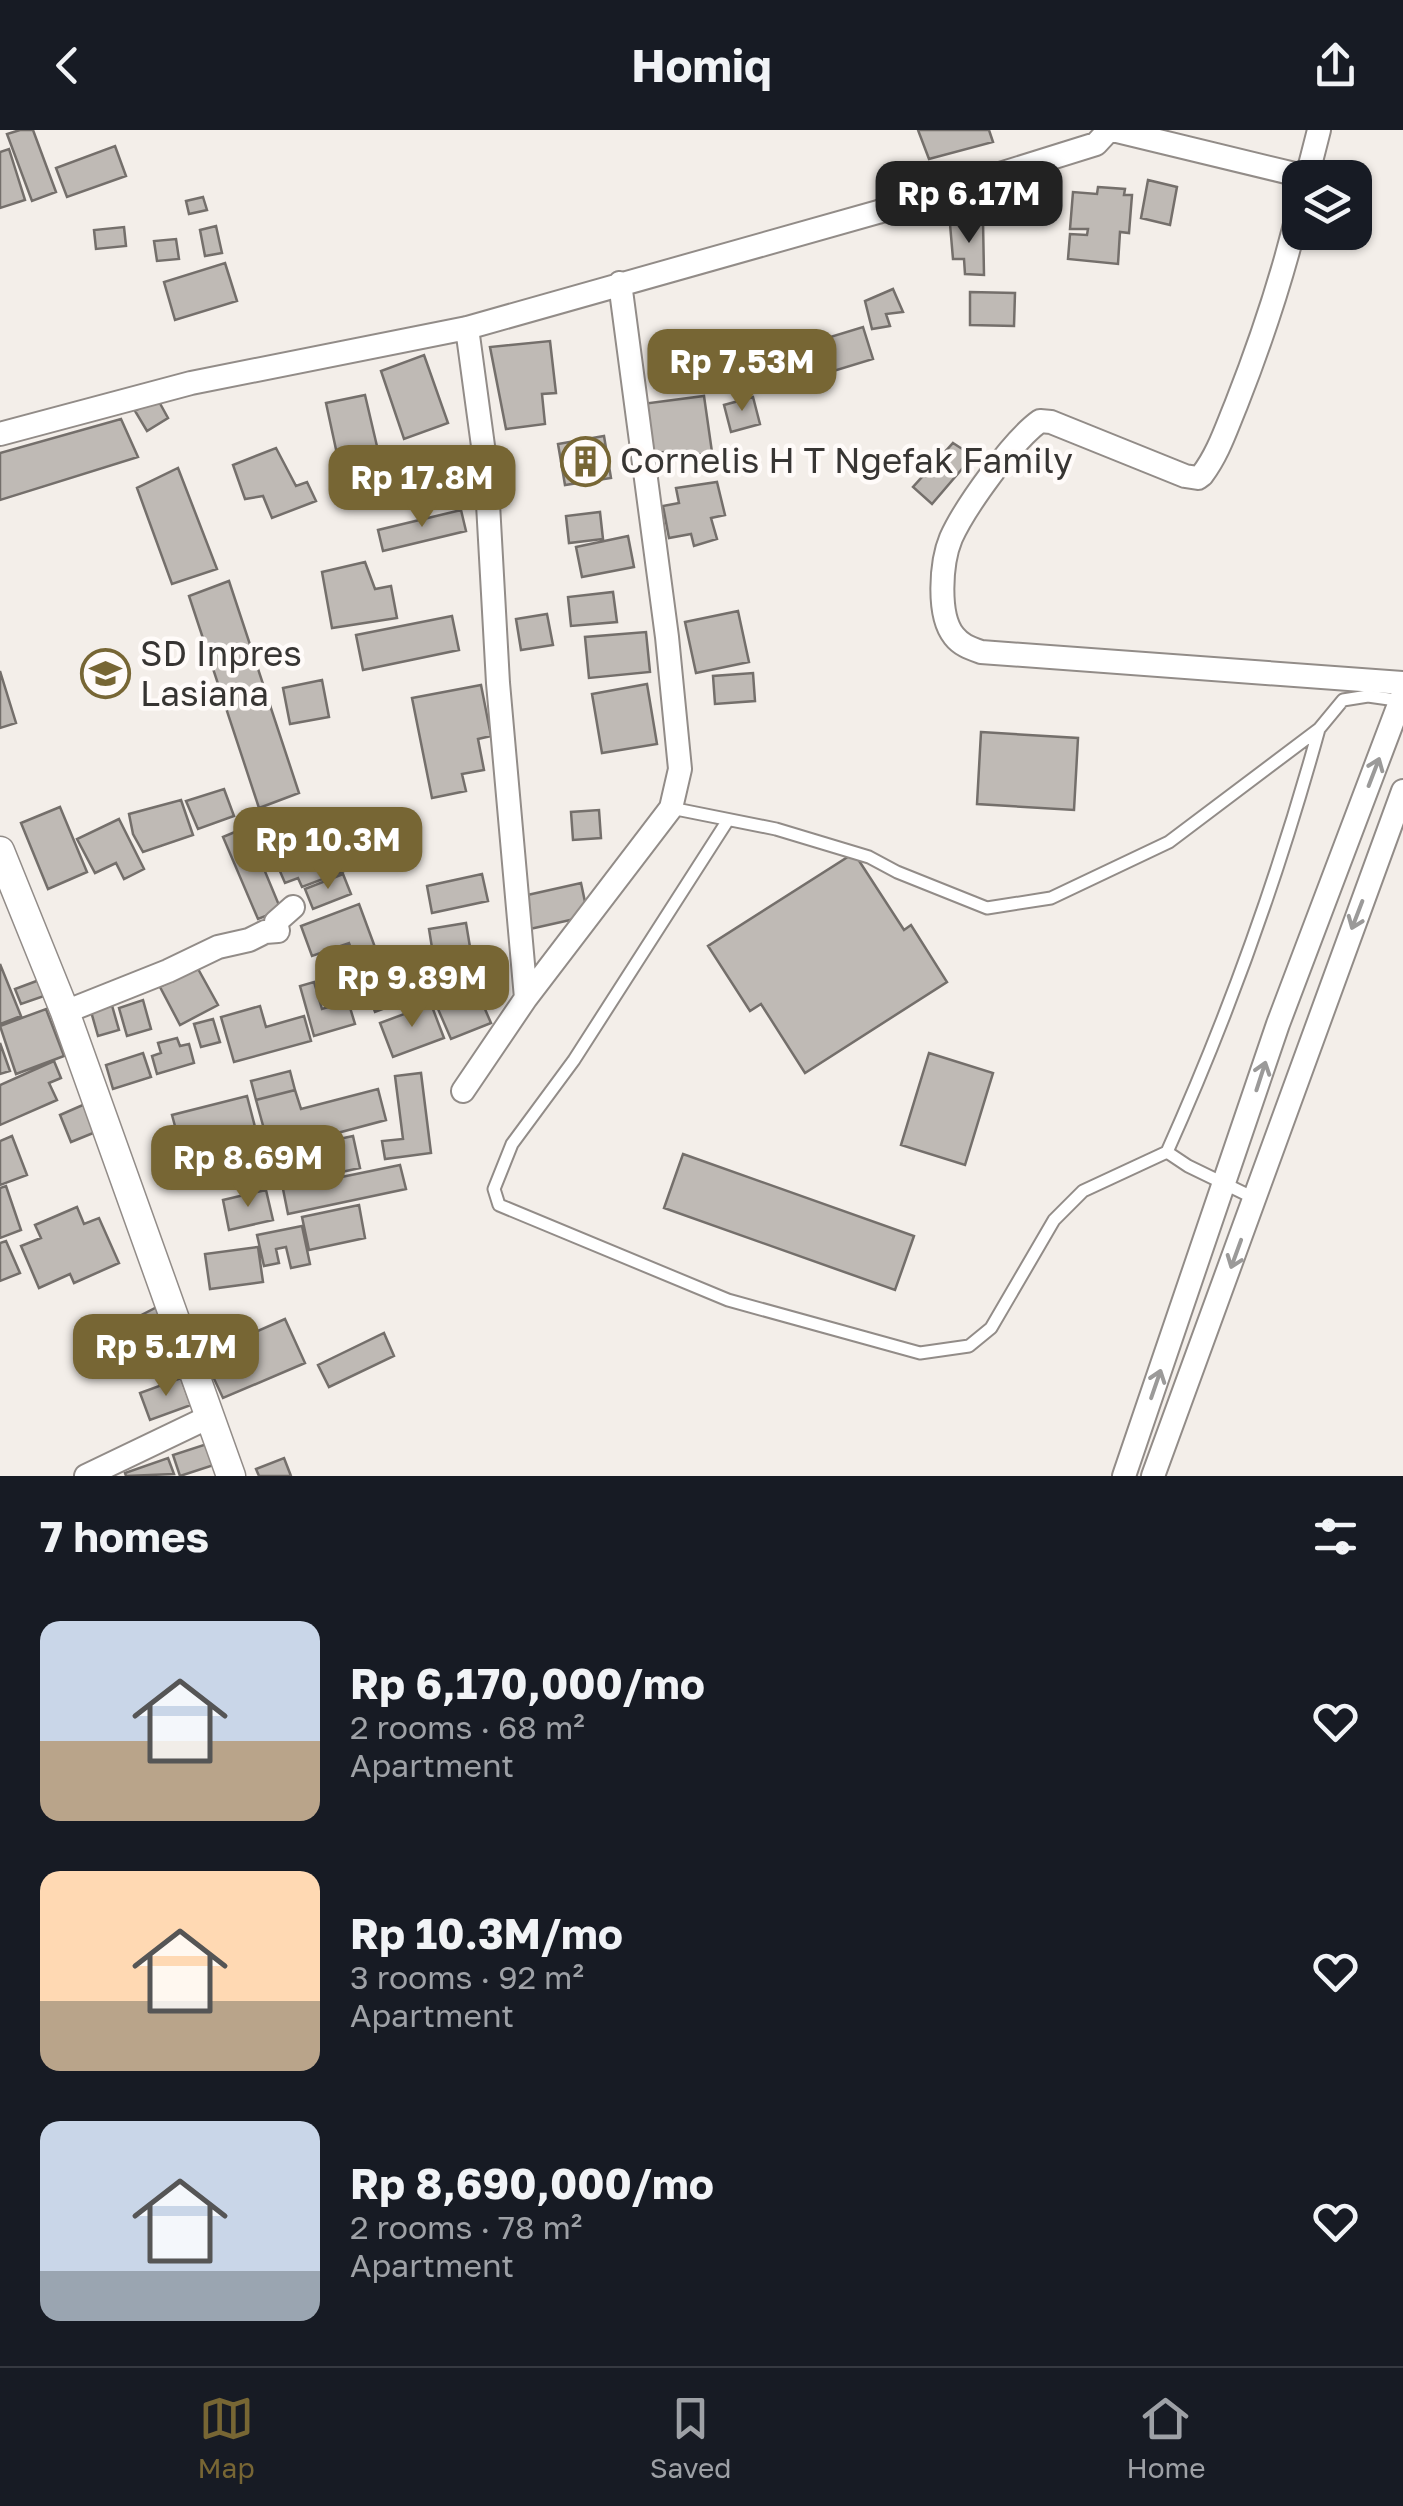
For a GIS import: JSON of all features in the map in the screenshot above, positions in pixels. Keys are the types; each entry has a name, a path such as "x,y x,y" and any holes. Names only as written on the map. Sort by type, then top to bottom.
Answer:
{"street":[{"path":"0,434 191,383 467,328 961,188 1096,144 1111,130 1282,171"},
{"path":"1311,160 1319,130"},
{"path":"1124,1476 1278,1024 1402,694 1009,655 964,646 947,623 946,567 952,536 999,466 1036,423 1050,422 1185,476 1202,475 1221,442 1256,354 1287,250"},
{"path":"462,1090 526,998 671,808 680,769 620,283"},
{"path":"467,328 486,468 497,665 526,998"},
{"path":"1153,1476 1403,790"},
{"path":"0,852 65,1012 232,1476"},
{"path":"65,1012 218,947 278,931 276,922 293,907"},
{"path":"86,1476 209,1417"}],"lane":[{"path":"671,808 776,829 870,856 897,872 987,908 1050,898 1169,842 1319,729 1343,700 1402,694"},
{"path":"728,820 574,1060 512,1144 494,1190 499,1204 728,1300 920,1353 969,1346 991,1328 1054,1220 1084,1191 1167,1152 1220,1032 1286,850 1319,729"},
{"path":"1167,1152 1256,1199"}],"building":[{"path":"33,130 56,192 32,201 7,134"},
{"path":"918,130 989,130 993,142 929,159"},
{"path":"115,146 126,176 67,197 56,168"},
{"path":"9,149 25,200 0,208 0,152"},
{"path":"1148,180 1177,187 1170,225 1141,218"},
{"path":"1098,187 1125,189 1124,195 1132,195 1129,233 1120,232 1118,264 1068,259 1070,234 1087,235 1088,229 1070,229 1073,192 1097,194"},
{"path":"1035,193 1037,217 1003,222 998,201"},
{"path":"203,197 207,210 189,214 186,201"},
{"path":"983,221 984,275 965,274 964,259 953,259 950,224"},
{"path":"216,226 222,253 205,256 200,230"},
{"path":"124,227 126,246 96,249 94,230"},
{"path":"176,239 179,259 157,261 154,241"},
{"path":"225,263 237,301 175,320 164,282"},
{"path":"893,289 903,312 886,314 890,326 872,329 865,301"},
{"path":"970,292 1015,293 1014,326 970,325"},
{"path":"863,327 873,359 827,373 817,341"},
{"path":"550,341 556,393 542,394 545,424 506,429 490,347"},
{"path":"424,355 448,423 404,439 381,371"},
{"path":"365,395 380,459 340,468 326,403"},
{"path":"704,396 712,452 667,461 666,452 648,453 642,404"},
{"path":"753,397 760,424 731,432 724,405"},
{"path":"157,398 168,418 147,431 135,411"},
{"path":"121,419 138,457 0,500 0,453"},
{"name":"Cornelis H T Ngefak Family","path":"604,436 611,478 565,485 558,444"},
{"path":"953,443 973,456 932,504 913,487"},
{"path":"276,448 296,486 307,482 316,501 272,518 263,496 245,499 233,465"},
{"path":"178,468 217,569 172,584 137,488"},
{"path":"717,482 725,515 711,518 717,539 694,546 691,534 669,538 663,506 679,503 676,488"},
{"path":"461,510 466,531 383,551 378,530"},
{"path":"600,512 603,539 569,543 566,516"},
{"path":"628,536 634,567 582,577 576,547"},
{"path":"365,562 375,589 391,586 397,618 332,628 322,572"},
{"path":"229,581 299,793 259,808 189,596"},
{"path":"613,592 617,622 571,626 568,597"},
{"path":"738,611 749,662 696,673 685,622"},
{"path":"547,614 553,645 521,650 516,619"},
{"path":"452,616 459,650 363,670 356,635"},
{"path":"646,632 650,672 589,678 585,637"},
{"path":"0,671 16,723 0,728"},
{"path":"753,673 755,701 715,704 713,676"},
{"path":"322,680 329,717 290,724 283,688"},
{"path":"647,684 657,744 602,753 592,694"},
{"path":"481,685 491,736 478,739 484,770 462,774 466,791 432,798 412,698"},
{"path":"981,732 1078,738 1074,810 977,804"},
{"path":"224,789 234,816 198,829 186,801"},
{"path":"181,800 193,835 143,852 133,834 129,814"},
{"path":"60,807 87,872 48,889 21,823"},
{"path":"599,810 601,838 573,840 571,812"},
{"path":"278,814 286,832 254,845 281,910 258,919 223,837"},
{"path":"119,819 144,869 124,879 116,863 95,873 77,839"},
{"path":"322,819 344,871 302,887 298,878 285,883 273,855 287,849 280,836"},
{"path":"854,853 904,930 911,925 947,982 805,1073 761,1004 750,1011 708,946"},
{"path":"343,874 351,894 313,909 305,889"},
{"path":"482,874 488,901 432,913 427,886"},
{"path":"581,883 588,916 530,929 523,896"},
{"path":"359,904 396,1004 375,1012 349,943 312,956 301,926"},
{"path":"466,923 470,947 433,954 429,929"},
{"path":"0,964 21,1016 0,1024"},
{"path":"197,967 218,1005 180,1025 160,987"},
{"path":"42,979 47,995 21,1004 15,989"},
{"path":"314,982 322,1009 348,1001 355,1024 314,1036 300,986"},
{"path":"478,993 491,1023 451,1039 438,1009"},
{"path":"143,1000 151,1029 127,1036 119,1008"},
{"path":"111,1002 119,1030 98,1036 90,1008"},
{"path":"431,1004 444,1038 393,1057 380,1023"},
{"path":"260,1006 266,1027 304,1016 311,1041 234,1062 221,1017"},
{"path":"46,1009 64,1056 16,1074 0,1026"},
{"path":"213,1019 220,1042 201,1047 194,1024"},
{"path":"177,1038 180,1046 189,1044 194,1063 157,1074 152,1056 161,1053 158,1043"},
{"path":"0,1043 10,1071 0,1074"},
{"path":"143,1053 151,1077 113,1089 106,1065"},
{"path":"929,1053 993,1073 965,1165 901,1145"},
{"path":"54,1061 61,1078 49,1083 57,1100 0,1125 0,1085"},
{"path":"290,1071 295,1090 256,1100 251,1081"},
{"path":"421,1073 431,1153 385,1159 382,1141 403,1139 395,1076"},
{"path":"378,1089 386,1120 270,1151 256,1100 295,1090 301,1109"},
{"path":"247,1096 261,1150 168,1174 161,1146 179,1141 172,1115"},
{"path":"92,1101 103,1129 71,1142 60,1115"},
{"path":"12,1136 27,1175 0,1185 0,1141"},
{"path":"353,1136 360,1168 267,1188 260,1156"},
{"path":"683,1154 914,1236 895,1290 664,1208"},
{"path":"400,1165 406,1189 288,1214 283,1189"},
{"path":"6,1186 21,1230 0,1238 0,1188"},
{"path":"266,1190 273,1220 229,1230 223,1200"},
{"path":"359,1205 365,1238 309,1250 302,1217"},
{"path":"77,1207 84,1224 99,1218 119,1263 74,1283 70,1274 39,1288 21,1246 41,1238 35,1225"},
{"path":"302,1226 310,1264 291,1268 286,1247 276,1249 279,1263 264,1266 257,1235"},
{"path":"6,1241 20,1273 0,1281 0,1243"},
{"path":"258,1247 263,1282 210,1289 205,1254"},
{"path":"161,1305 170,1322 132,1341 124,1324"},
{"path":"285,1319 305,1363 223,1398 203,1355"},
{"path":"384,1333 394,1356 329,1387 318,1365"},
{"path":"133,1342 136,1368 112,1371 109,1345"},
{"path":"181,1378 191,1405 150,1420 140,1393"},
{"path":"213,1442 220,1463 180,1476 173,1455"},
{"path":"168,1458 174,1474 126,1476 125,1473"},
{"path":"284,1458 291,1476 259,1476 256,1469"}],"place":[{"name":"Cornelis H T Ngefak Family","path":"585,461"},
{"name":"SD Inpres Lasiana","path":"105,674"}]}
